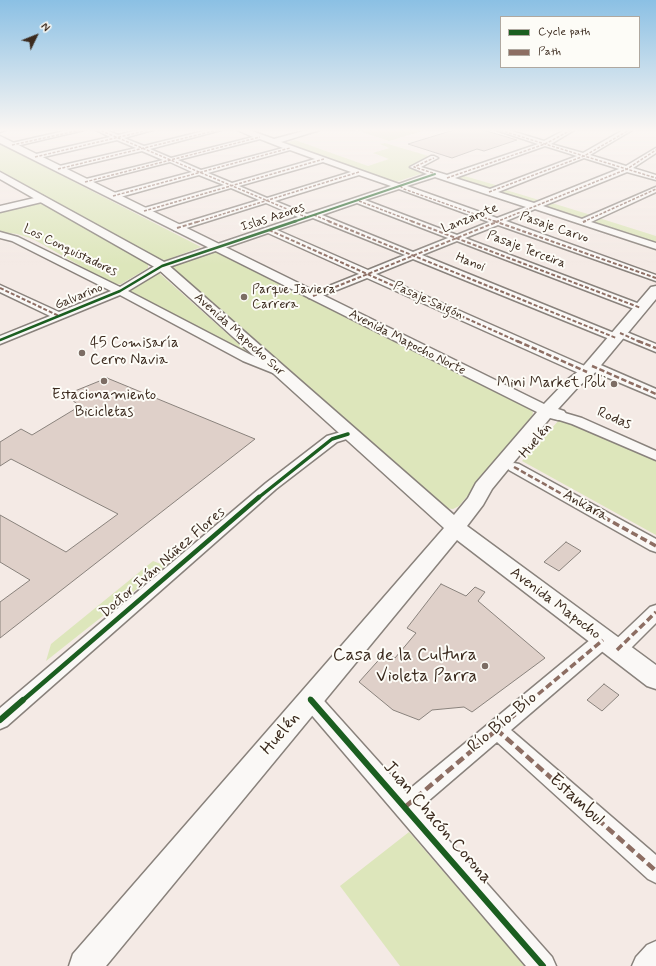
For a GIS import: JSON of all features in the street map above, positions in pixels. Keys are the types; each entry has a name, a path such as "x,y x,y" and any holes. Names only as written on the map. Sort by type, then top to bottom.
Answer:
{"main road":[{"name":"Avenida Mapocho Norte","path":"69,174 552,413"},
{"name":"Avenida Mapocho Sur","path":"0,175 162,266 348,434 455,528"},
{"name":"Huelén","path":"85,966 455,528 476,501 483,487 552,413 582,385 588,370 656,290"},
{"name":"Huelén","path":"476,501 492,491 514,467 552,413"},
{"name":"Avenida Mapocho","path":"455,528 656,679"}],"street":[{"path":"85,182 116,174"},
{"path":"113,196 192,174"},
{"name":"Hanoi","path":"204,174 266,200 414,255 618,335 656,348"},
{"path":"144,211 272,174"},
{"path":"176,228 352,174"},
{"name":"Pasaje Carvo","path":"365,174 656,278"},
{"path":"435,174 656,246"},
{"name":"Islas Azores","path":"162,266 435,174"},
{"path":"447,178 458,174"},
{"path":"489,192 536,174"},
{"name":"Lanzarote","path":"313,296 613,174"},
{"path":"643,174 656,178"},
{"path":"583,222 656,189"},
{"path":"0,209 43,199"},
{"name":"Pasaje Terceira","path":"357,200 641,308"},
{"name":"Pasaje Saigón","path":"269,230 588,370 656,394"},
{"name":"Los Conquistadores","path":"0,235 15,239 120,291 247,358 277,370"},
{"name":"Galvarino","path":"0,340 120,291 162,266"},
{"path":"1,289 59,316"},
{"name":"Rodas","path":"552,413 585,425 656,456"},
{"name":"Doctor Iván Núñez Flores","path":"0,720 271,486 332,439 348,434"},
{"name":"Ankara","path":"514,467 656,546"},
{"name":"Río Bío-Bío","path":"405,807 496,729 656,612"},
{"name":"Juan Chacón Corona","path":"310,699 543,966"},
{"name":"Estambul","path":"496,729 656,871"},
{"path":"645,966 656,954"}],"green space":[{"path":"5,174 59,174 201,247 166,260 157,259"},
{"path":"373,174 420,174 396,182"},
{"path":"461,175 499,186 489,190 452,178"},
{"path":"503,189 542,201 533,205 494,192"},
{"path":"552,203 591,215 580,220 542,207"},
{"path":"35,204 44,204 148,263 148,268 121,284 114,285 33,239 17,234 0,232 0,211"},
{"path":"599,218 656,236 656,244 590,222"},
{"name":"Parque Javiera Carrera","path":"213,251 219,252 529,408 533,412 532,418 459,506 453,509 445,508 170,267"},
{"path":"159,273 250,354 127,292"},
{"path":"560,419 656,461 656,535 522,461"},
{"path":"153,561 166,566 46,661 51,644"},
{"path":"409,832 525,966 400,966 340,886"}],"building":[{"path":"107,378 255,439 0,638 0,602 30,580 0,562 0,515 66,552 118,514 11,459 0,466 0,442 21,429 32,435 80,406 65,395"},
{"path":"566,542 581,551 559,571 544,562"},
{"name":"Casa de la Cultura Violeta Parra","path":"441,584 466,596 475,587 485,592 478,601 545,658 472,712 464,707 432,710 419,720 393,710 359,682 385,653 395,658 416,633 407,628"},
{"path":"604,684 619,695 602,711 587,700"}],"marked path":[{"path":"85,182 116,174"},
{"path":"113,196 194,174"},
{"path":"204,174 306,217"},
{"path":"144,211 272,174"},
{"path":"177,228 352,174"},
{"path":"447,178 458,174"},
{"path":"489,192 536,174"},
{"path":"313,296 614,174"},
{"path":"643,174 656,178"},
{"path":"400,186 404,189 656,278"},
{"path":"583,222 656,189"},
{"path":"359,201 641,308"},
{"path":"314,215 616,338"},
{"path":"269,230 587,372"},
{"path":"0,288 59,316"},
{"path":"620,333 656,348"},
{"path":"592,366 656,394"},
{"path":"514,467 656,546"},
{"path":"617,650 656,612"},
{"path":"405,807 603,640"},
{"path":"496,729 656,871"}],"cycle path":[{"path":"0,340 120,291 162,266 435,174"},
{"path":"0,720 271,486 332,439 348,434"},
{"path":"310,699 543,966"}],"place":[{"name":"Parque Javiera Carrera","path":"244,297"},
{"name":"45 Comisaría Cerro Navia","path":"82,353"},
{"name":"Estacionamiento Bicicletas","path":"104,381"},
{"name":"Mini Market Poli","path":"614,384"},
{"name":"Casa de la Cultura Violeta Parra","path":"485,666"}]}
